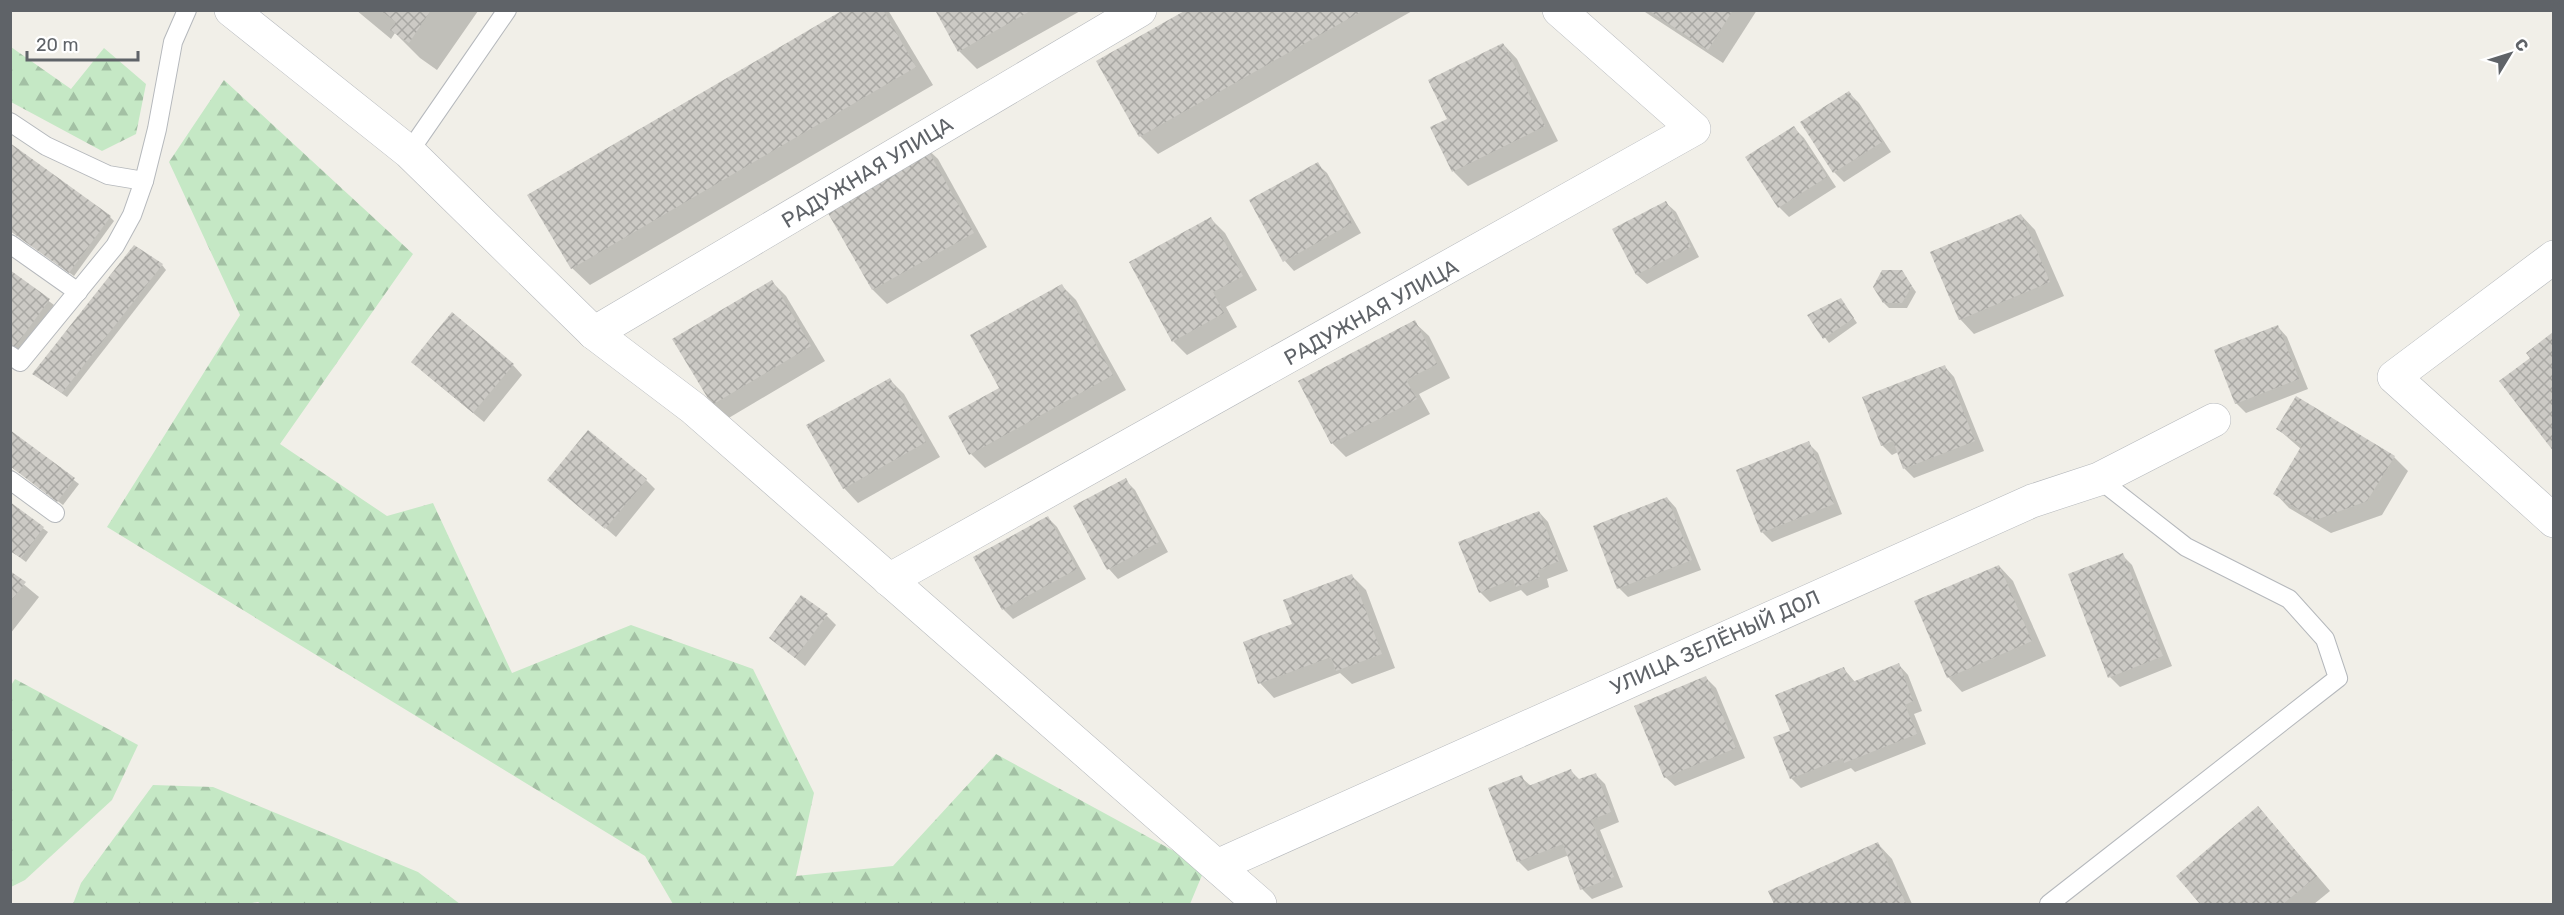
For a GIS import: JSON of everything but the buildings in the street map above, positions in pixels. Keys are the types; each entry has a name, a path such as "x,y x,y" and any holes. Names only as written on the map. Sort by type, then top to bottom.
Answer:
{"street":[{"path":"231,10 409,152 594,333 693,408 1260,904"},
{"name":"РАДУЖНАЯ УЛИЦА","path":"594,333 1140,10"},
{"name":"РАДУЖНАЯ УЛИЦА","path":"889,580 1694,129 1559,10"},
{"path":"2553,257 2394,377 2553,521"},
{"name":"УЛИЦА ЗЕЛЁНЫЙ ДОЛ","path":"1217,866 2032,501 2098,479 2214,420"}],"lane":[{"path":"10,355 20,362 116,246 132,215 144,181 157,129 173,42 187,10"},
{"path":"409,152 507,10"},
{"path":"10,122 46,146 108,175 144,181"},
{"path":"10,244 78,292"},
{"path":"2049,904 2338,678 2325,639 2289,599 2186,547 2098,479"},
{"path":"10,480 55,513"}],"green space":[{"path":"11,47 71,89 104,48 146,84 136,134 102,151 11,102"},
{"path":"224,80 413,254 280,444 387,516 433,503 512,673 631,625 753,669 814,793 796,876 893,866 996,754 1205,868 1190,904 673,904 645,856 107,527 240,315 169,162"},
{"path":"15,679 138,745 112,800 25,880 11,887 10,687"},
{"path":"153,785 213,787 418,872 460,904 261,904 258,902 247,904 73,904 81,883"}]}
